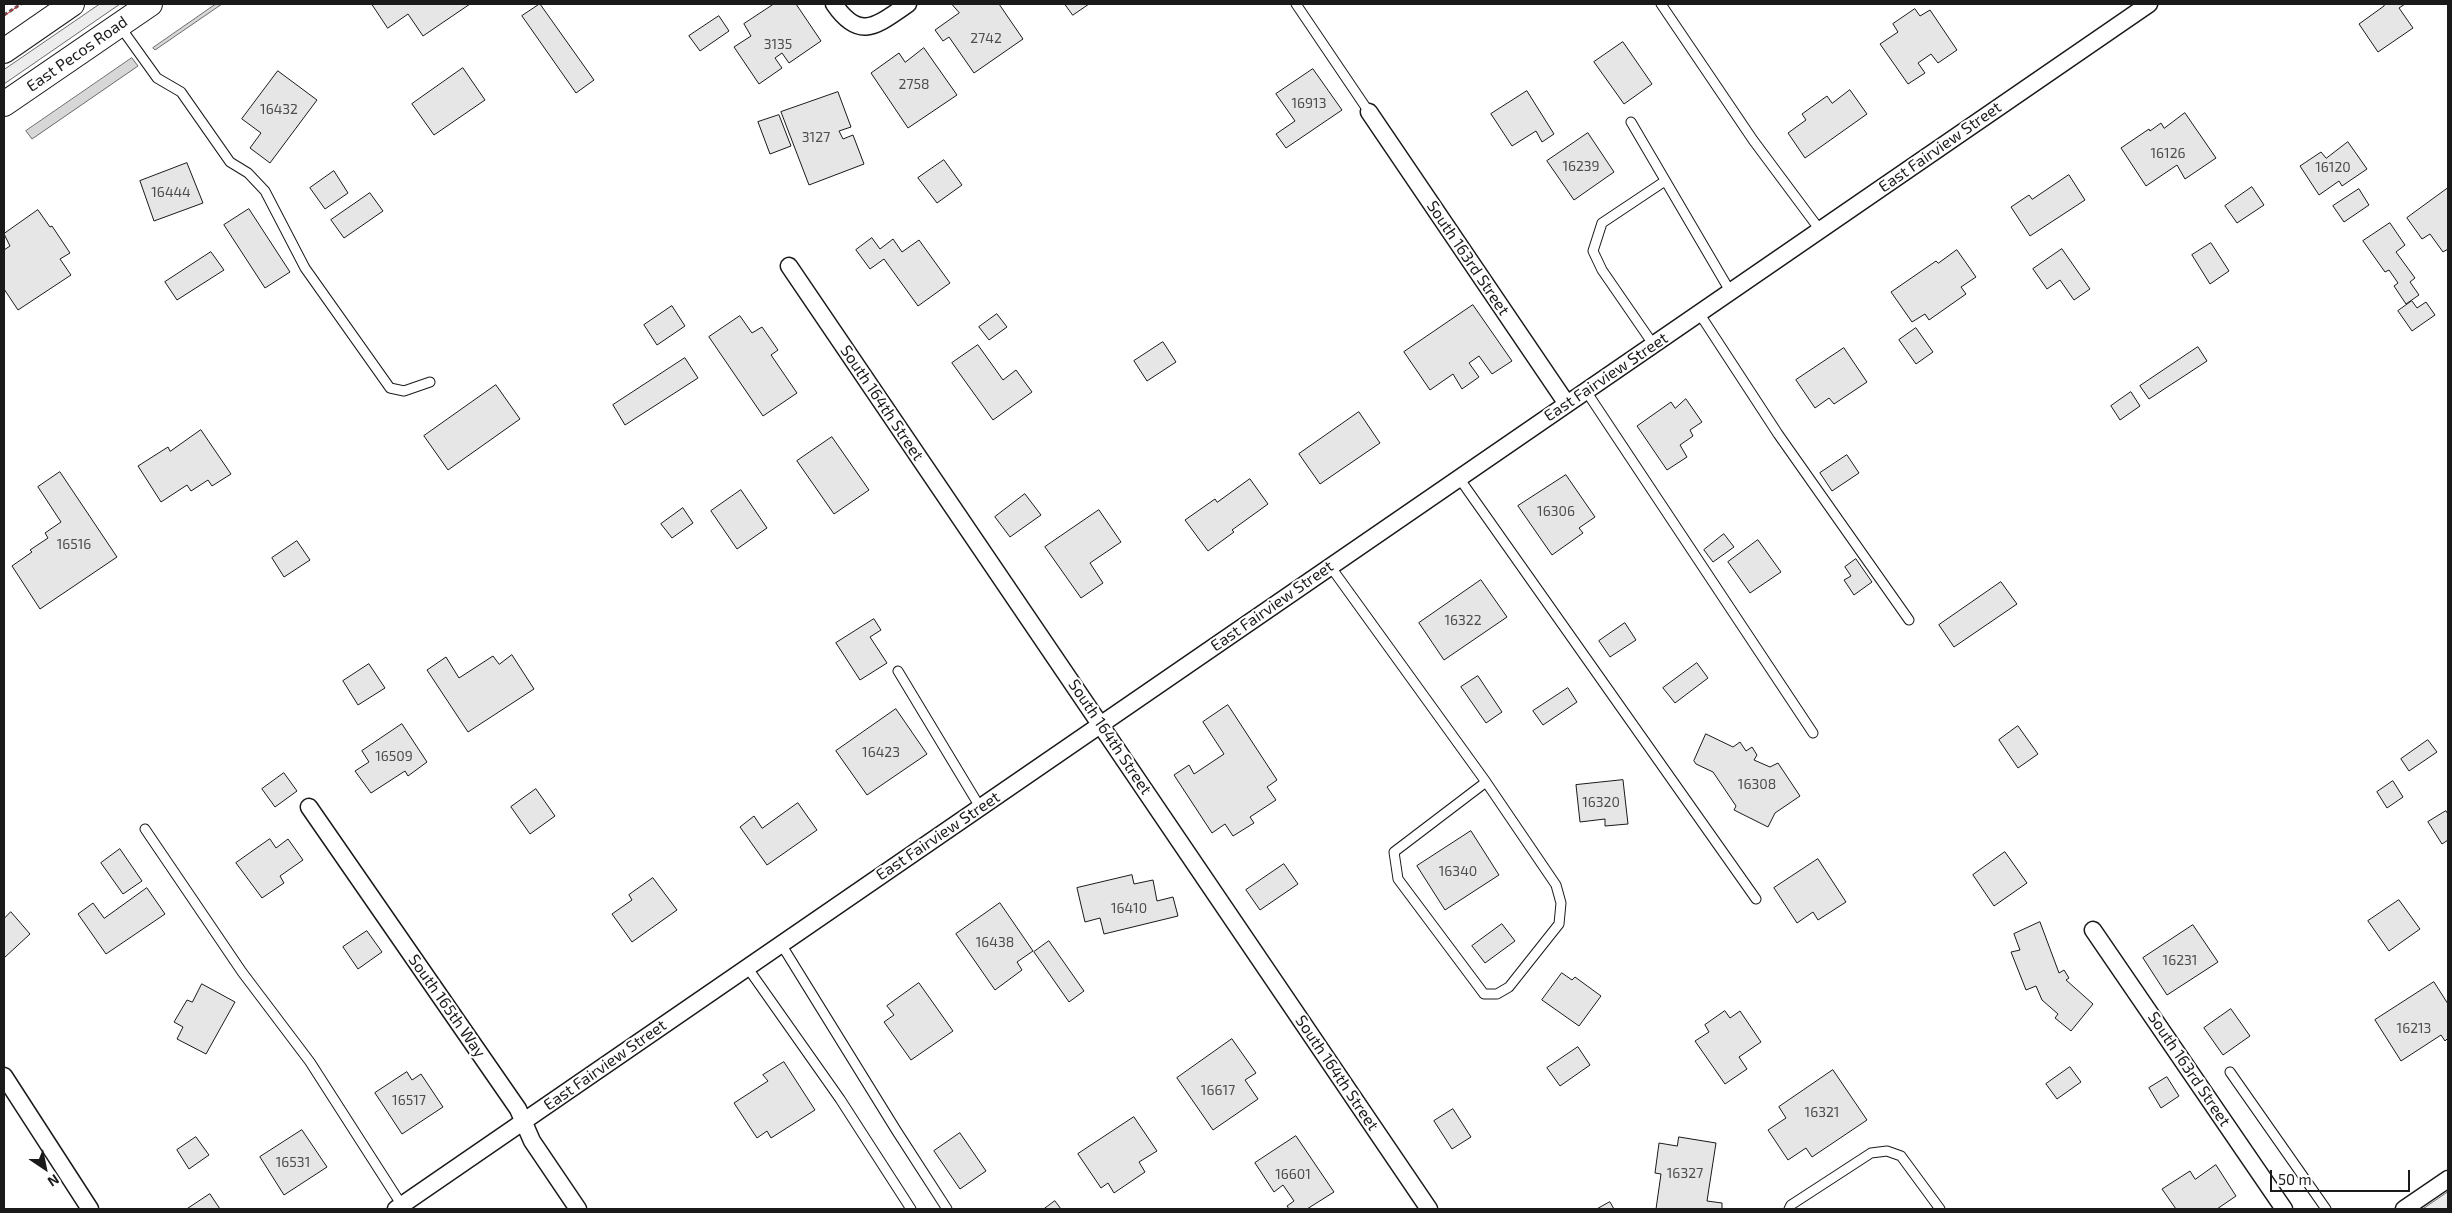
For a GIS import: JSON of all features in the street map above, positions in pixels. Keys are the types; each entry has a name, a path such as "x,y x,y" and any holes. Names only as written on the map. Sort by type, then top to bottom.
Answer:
{"main road":[{"path":"4,51 72,4"},
{"name":"East Pecos Road","path":"4,104 150,4"}],"street":[{"path":"834,4 850,23 860,28 872,26 883,21 908,4"},
{"name":"East Fairview Street","path":"401,1208 747,967 2149,4"},
{"name":"South 163rd Street","path":"1369,112 1566,404"},
{"name":"South 164th Street","path":"789,266 1429,1209"},
{"name":"South 165th Way","path":"309,807 513,1100 532,1141 578,1209"},
{"name":"South 163rd Street","path":"2093,930 2284,1209"},
{"path":"4,1076 90,1209"},
{"path":"2404,1209 2448,1179"}],"lane":[{"path":"1296,4 1369,112"},
{"path":"1661,4 1753,140 1820,230"},
{"path":"119,25 157,78 181,92 230,162 248,173 265,191 305,268 390,388 404,391 430,382"},
{"path":"1630,122 1730,291"},
{"path":"1653,344 1602,270 1593,251 1602,223 1666,181"},
{"path":"1699,313 1778,434 1909,620"},
{"path":"1586,391 1813,733"},
{"path":"1459,478 1756,898"},
{"path":"1330,566 1486,782 1556,885 1561,904 1559,924 1510,987 1497,994 1484,994 1398,879 1394,859 1394,852 1486,782"},
{"path":"898,671 980,807"},
{"path":"145,829 242,972 310,1062 401,1208"},
{"path":"781,944 947,1209"},
{"path":"747,967 840,1099 911,1209"},
{"path":"2230,1072 2326,1209"},
{"path":"1789,1209 1791,1205 1871,1153 1887,1151 1901,1156 1940,1209"}],"path":[{"path":"4,15 20,4"}],"shaded area":[{"path":"100,4 120,4 4,84 4,70"},
{"path":"216,4 222,4 155,50 153,48"},
{"path":"132,58 138,66 32,139 26,131"},
{"path":"2448,1192 2448,1209 2423,1209"}],"building":[{"path":"372,4 470,4 423,36 408,14 388,28"},
{"path":"540,4 594,80 576,93 522,16"},
{"path":"774,4 796,4 821,41 789,63 782,53 775,58 782,68 759,84 734,47 751,36 744,24"},
{"path":"952,4 999,4 1023,39 974,73 949,37 943,41 935,30 959,13"},
{"path":"1065,4 1089,4 1073,15"},
{"path":"2383,4 2405,4 2399,8 2413,28 2378,52 2359,24 2384,6"},
{"path":"1915,9 1920,16 1930,10 1957,50 1938,63 1931,54 1918,63 1925,73 1908,84 1880,44 1898,32 1893,24"},
{"path":"719,16 729,31 700,51 689,36"},
{"path":"1623,42 1652,84 1624,104 1594,62"},
{"path":"924,48 957,95 908,128 871,73 899,53 905,62"},
{"path":"463,68 485,100 434,135 412,104"},
{"path":"1313,69 1342,110 1286,148 1276,134 1295,121 1276,94"},
{"path":"278,71 317,100 270,163 250,148 261,133 242,119"},
{"path":"1850,90 1867,114 1805,158 1788,133 1806,120 1802,114 1827,96 1832,103"},
{"path":"1527,91 1554,134 1542,142 1536,131 1512,146 1491,114"},
{"path":"838,92 851,127 839,131 843,139 853,135 864,164 809,185 781,112"},
{"path":"2185,113 2216,158 2185,179 2177,165 2146,186 2121,148 2149,129 2150,131 2161,123 2164,128"},
{"path":"779,115 791,146 770,154 758,122"},
{"path":"1588,133 1614,172 1574,200 1547,161"},
{"path":"2348,142 2367,169 2342,186 2339,181 2319,195 2300,166 2321,152 2326,158"},
{"path":"944,160 962,185 937,203 918,178"},
{"path":"187,163 203,203 154,221 140,181"},
{"path":"334,171 348,193 325,209 310,188"},
{"path":"2069,175 2085,200 2030,236 2011,207 2029,195 2032,199"},
{"path":"2252,187 2264,205 2237,223 2225,206"},
{"path":"2448,188 2448,249 2443,252 2430,234 2422,239 2407,218"},
{"path":"2359,189 2369,205 2344,222 2333,206"},
{"path":"370,193 383,211 344,238 331,220"},
{"path":"249,209 290,272 265,288 224,225"},
{"path":"38,210 50,227 52,226 70,253 60,259 71,275 18,310 4,289 4,250 10,246 4,234"},
{"path":"2390,223 2405,245 2396,252 2415,278 2410,282 2419,295 2406,304 2394,286 2398,283 2389,270 2385,272 2363,241"},
{"path":"872,238 880,249 893,239 902,252 919,240 950,283 918,306 884,259 870,269 856,250"},
{"path":"2211,243 2229,271 2210,284 2192,255"},
{"path":"2062,249 2090,289 2074,300 2060,280 2047,289 2033,269"},
{"path":"1957,250 1976,277 1961,287 1966,294 1929,320 1925,314 1912,322 1891,292 1936,261 1938,263"},
{"path":"211,252 224,270 177,300 165,282"},
{"path":"2412,301 2417,308 2426,302 2435,315 2412,331 2398,311"},
{"path":"1473,305 1512,361 1492,374 1479,356 1469,363 1479,377 1462,389 1453,374 1430,390 1404,352"},
{"path":"672,306 685,326 657,345 644,325"},
{"path":"997,314 1007,327 989,340 979,327"},
{"path":"740,316 752,333 762,327 778,350 771,355 797,393 763,416 709,337"},
{"path":"1916,328 1933,352 1916,364 1899,340"},
{"path":"1163,342 1176,362 1147,381 1134,361"},
{"path":"978,345 1003,380 1016,370 1032,392 993,420 952,363"},
{"path":"2198,347 2207,361 2149,399 2140,386"},
{"path":"1844,348 1867,382 1834,404 1829,398 1815,408 1796,380"},
{"path":"685,358 698,378 625,425 613,405"},
{"path":"496,385 520,419 448,470 424,436"},
{"path":"2131,392 2140,406 2120,420 2111,406"},
{"path":"1686,399 1702,422 1690,430 1693,436 1680,445 1687,457 1667,470 1637,426 1671,402 1675,408"},
{"path":"1359,412 1380,443 1320,484 1299,454"},
{"path":"201,430 231,474 212,486 208,480 191,491 187,485 161,502 138,466 168,447 170,451"},
{"path":"832,437 869,490 834,514 797,461"},
{"path":"1847,455 1859,473 1832,491 1820,473"},
{"path":"60,472 117,557 40,609 12,566 32,552 30,550 48,538 45,533 61,522 38,487"},
{"path":"1566,475 1595,517 1579,528 1583,533 1552,555 1518,506"},
{"path":"1250,479 1268,504 1232,530 1234,532 1208,551 1185,520 1215,499 1217,502"},
{"path":"741,490 767,528 737,549 711,511"},
{"path":"1025,494 1041,515 1010,537 995,517"},
{"path":"683,508 693,523 672,538 661,524"},
{"path":"1099,510 1121,542 1090,563 1103,583 1081,598 1045,547"},
{"path":"1724,534 1734,547 1713,562 1704,550"},
{"path":"1758,540 1781,572 1750,593 1728,562"},
{"path":"297,541 310,560 284,577 272,558"},
{"path":"1856,559 1872,582 1854,595 1844,580 1851,576 1845,567"},
{"path":"1481,580 1507,617 1444,660 1419,623"},
{"path":"2001,582 2017,604 1954,647 1939,625"},
{"path":"874,619 881,630 870,637 887,663 860,680 836,643"},
{"path":"1625,623 1636,640 1610,657 1599,641"},
{"path":"512,655 534,689 468,732 427,670 446,657 459,678 493,656 499,664"},
{"path":"1697,663 1708,678 1675,703 1663,688"},
{"path":"369,664 385,688 358,705 343,681"},
{"path":"1478,676 1502,712 1486,723 1461,687"},
{"path":"1568,688 1577,702 1543,725 1533,711"},
{"path":"1228,705 1277,780 1267,787 1276,800 1250,817 1254,823 1233,836 1225,824 1212,833 1174,775 1189,765 1194,774 1224,754 1203,722"},
{"path":"896,709 927,754 867,795 836,751"},
{"path":"402,724 427,762 408,776 405,771 371,793 355,771 369,762 362,751"},
{"path":"2018,726 2038,754 2018,768 1999,740"},
{"path":"1706,734 1733,747 1740,742 1746,751 1752,747 1757,755 1754,760 1770,767 1778,763 1800,796 1775,813 1768,827 1734,810 1736,806 1713,772 1696,764 1694,761"},
{"path":"2428,740 2437,752 2409,771 2401,759"},
{"path":"284,773 297,791 275,807 262,789"},
{"path":"1623,780 1628,824 1605,826 1605,819 1580,822 1576,785"},
{"path":"2393,781 2403,797 2387,808 2377,792"},
{"path":"536,789 555,816 530,834 511,807"},
{"path":"798,803 817,830 767,865 740,827 754,816 762,828"},
{"path":"2446,811 2448,814 2448,840 2442,844 2428,822"},
{"path":"1471,831 1499,875 1445,910 1417,866"},
{"path":"270,839 276,848 288,839 303,860 280,876 284,883 262,898 236,863"},
{"path":"120,849 142,881 123,894 101,863"},
{"path":"2005,852 2027,883 1994,906 1973,875"},
{"path":"1818,859 1846,902 1818,920 1813,912 1797,923 1774,888"},
{"path":"1284,864 1298,884 1260,910 1246,890"},
{"path":"1132,875 1134,884 1153,880 1157,901 1173,897 1178,916 1104,934 1100,918 1085,922 1077,888"},
{"path":"653,878 677,910 632,942 612,914 632,900 629,895"},
{"path":"147,888 165,914 106,954 78,914 93,903 104,918"},
{"path":"2399,900 2420,929 2389,951 2368,921"},
{"path":"1000,903 1033,951 1017,962 1022,970 995,990 956,934"},
{"path":"11,912 30,934 4,958 4,919"},
{"path":"2040,922 2059,973 2064,970 2069,978 2066,980 2093,1004 2071,1031 2055,1018 2058,1014 2042,1000 2036,986 2026,990 2011,952 2020,950 2014,934"},
{"path":"1502,924 1515,941 1485,963 1472,946"},
{"path":"2193,925 2218,962 2167,995 2143,958"},
{"path":"367,931 382,952 358,969 343,947"},
{"path":"1049,941 1084,991 1069,1002 1034,952"},
{"path":"1562,973 1572,980 1575,977 1601,996 1579,1026 1542,1000"},
{"path":"2434,982 2448,1004 2448,1038 2445,1041 2441,1035 2401,1061 2375,1020"},
{"path":"919,983 953,1031 911,1060 884,1022 894,1015 887,1006"},
{"path":"202,984 235,1002 206,1054 177,1039 183,1027 174,1022 187,1000 192,1002"},
{"path":"2231,1009 2250,1036 2223,1055 2204,1028"},
{"path":"1725,1011 1730,1018 1740,1011 1761,1042 1739,1057 1747,1069 1725,1084 1695,1041 1709,1032 1705,1025"},
{"path":"1232,1039 1256,1073 1245,1080 1258,1099 1213,1130 1177,1078"},
{"path":"1578,1047 1590,1065 1560,1086 1547,1068"},
{"path":"784,1062 815,1110 771,1138 767,1131 757,1138 734,1103 768,1081 763,1075"},
{"path":"2070,1067 2081,1082 2057,1099 2046,1084"},
{"path":"1833,1070 1867,1120 1812,1157 1806,1148 1788,1160 1768,1130 1786,1118 1779,1107"},
{"path":"407,1072 412,1080 421,1074 443,1107 402,1134 375,1093"},
{"path":"2167,1077 2179,1096 2161,1108 2149,1088"},
{"path":"1453,1109 1471,1137 1452,1149 1434,1121"},
{"path":"1134,1117 1157,1151 1139,1162 1145,1172 1114,1193 1108,1183 1101,1188 1078,1154"},
{"path":"302,1130 327,1167 284,1195 260,1157"},
{"path":"960,1133 986,1171 960,1189 934,1151"},
{"path":"1296,1136 1334,1192 1307,1209 1289,1209 1287,1206 1294,1201 1283,1185 1274,1192 1255,1163"},
{"path":"196,1137 209,1155 189,1169 177,1150"},
{"path":"1679,1137 1716,1143 1707,1201 1722,1203 1722,1209 1656,1209 1661,1174 1655,1173 1659,1143 1677,1146"},
{"path":"2216,1165 2236,1196 2217,1209 2176,1209 2162,1189 2190,1171 2195,1179"},
{"path":"210,1194 220,1209 187,1209"},
{"path":"1055,1201 1061,1209 1044,1209"},
{"path":"1610,1202 1614,1209 1597,1209"}],"power":[{"path":"4,16 21,4"}]}
